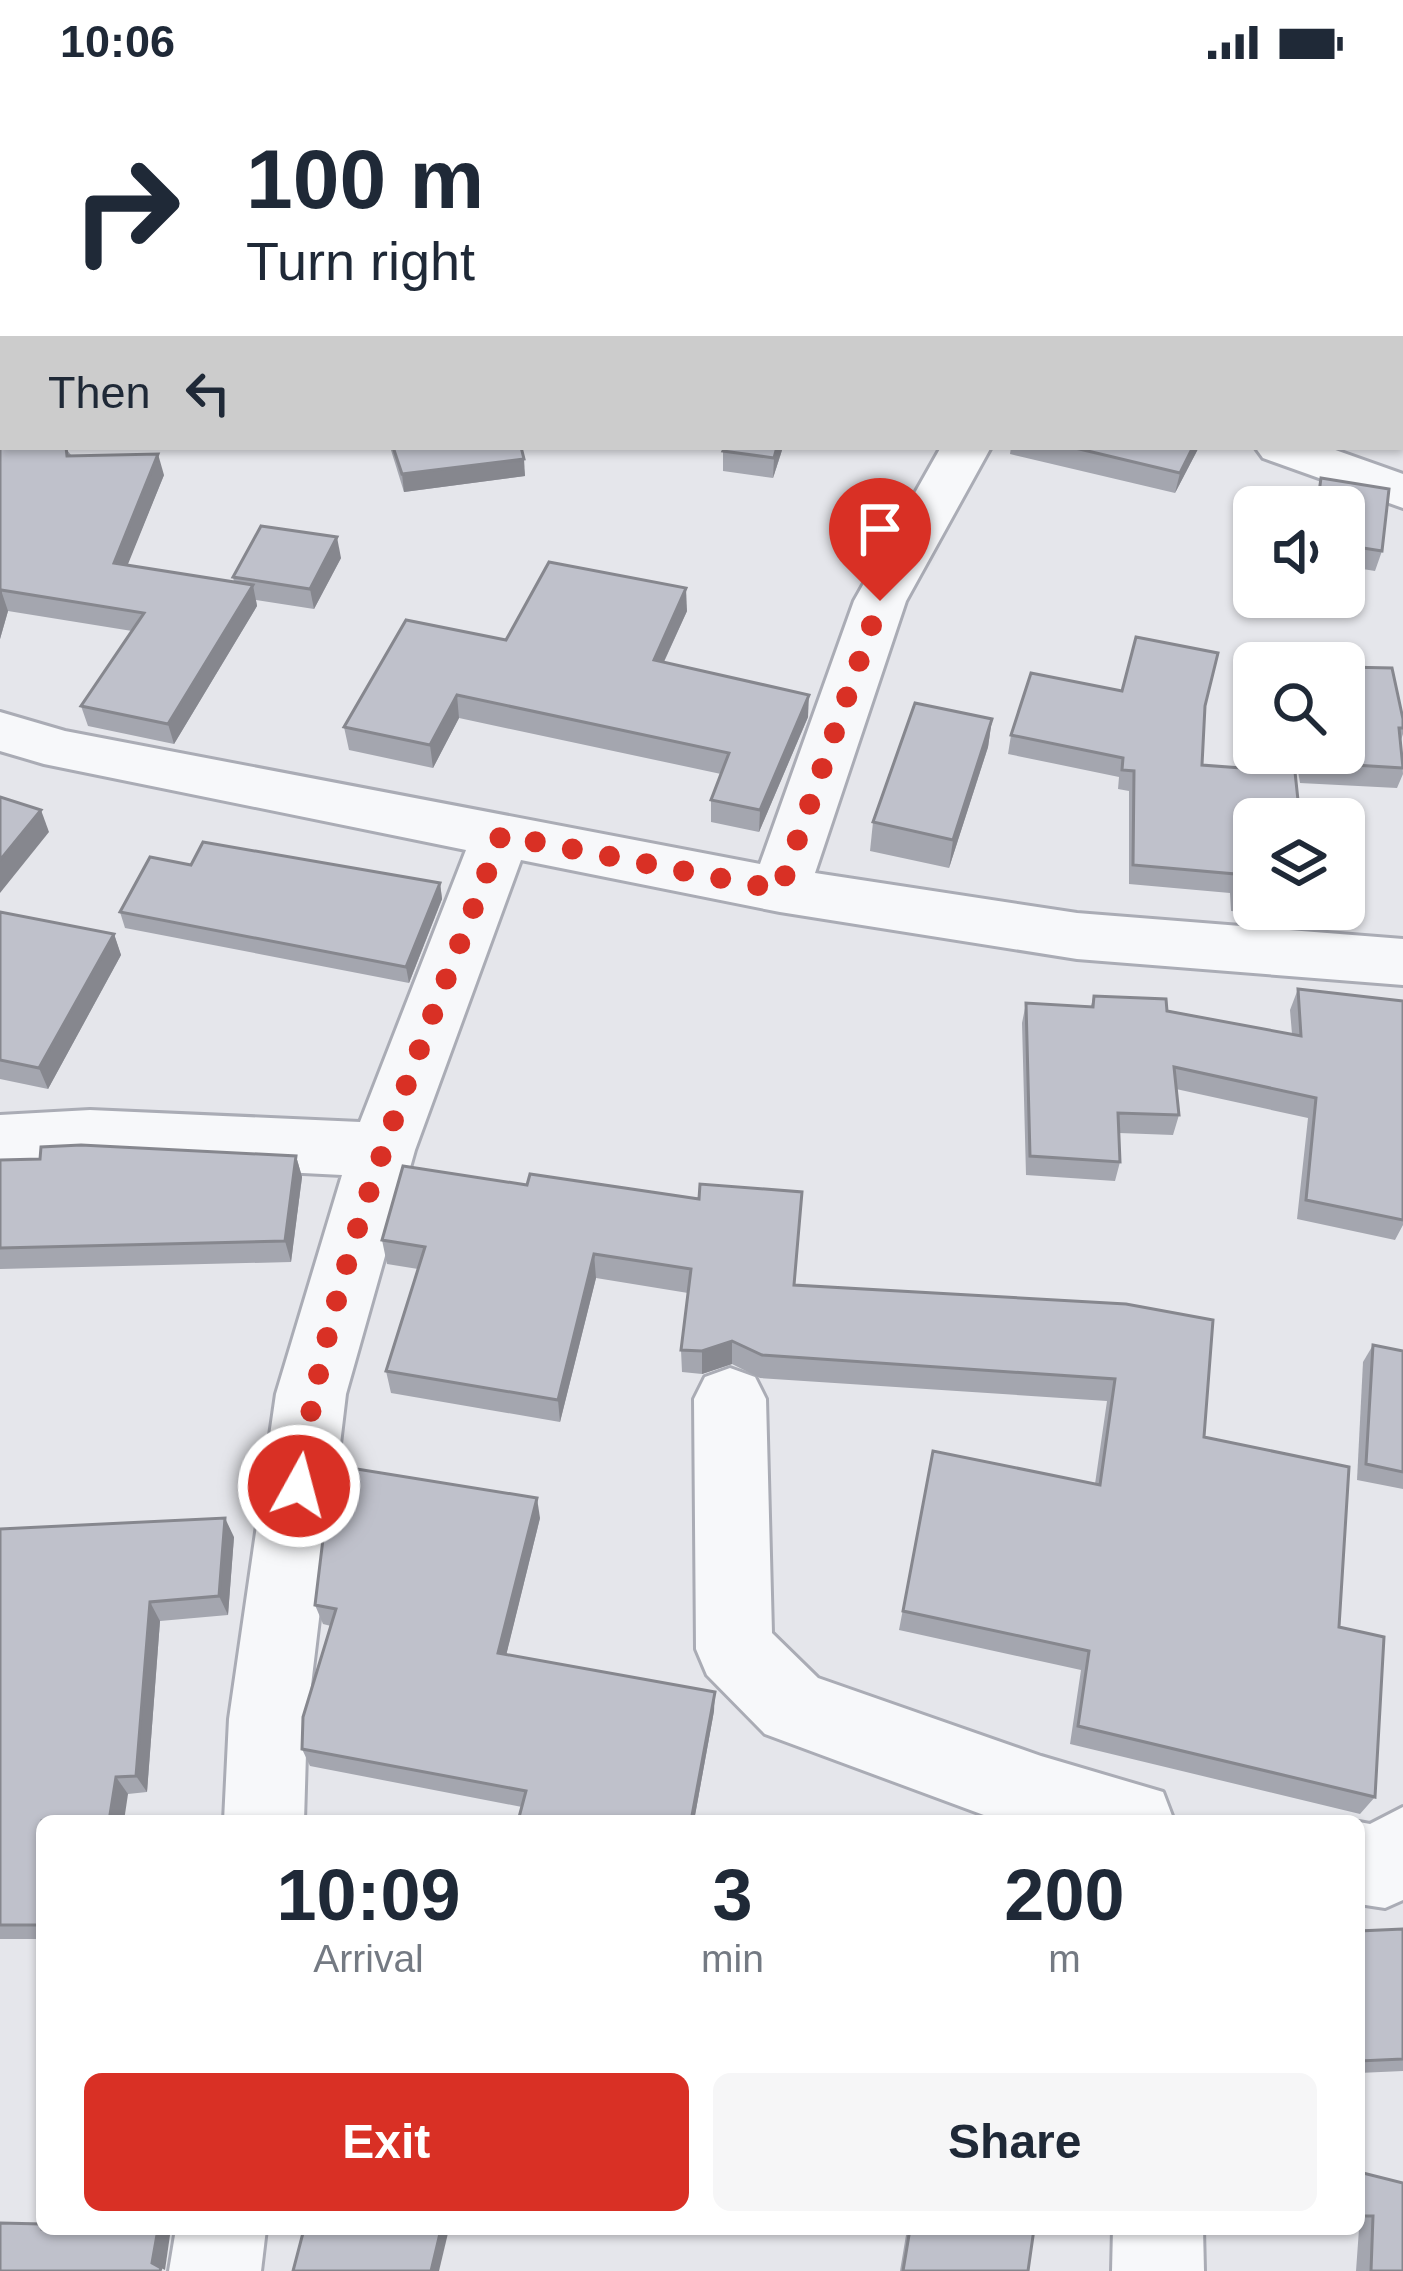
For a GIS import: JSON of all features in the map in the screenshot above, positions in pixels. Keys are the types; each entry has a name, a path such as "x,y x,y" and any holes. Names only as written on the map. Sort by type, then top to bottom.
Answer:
{"street":[{"path":"780,890 880,601 964,450"},
{"path":"1288,450 1403,492"},
{"path":"0,731 64,750 780,890 1077,936 1403,962"},
{"path":"264,1815 268,1719 311,1394 382,1150 501,835"},
{"path":"0,1142 91,1136 382,1150"},
{"path":"730,1399 734,1649 793,1707 1041,1796 1112,1815"},
{"path":"1365,1864 1385,1867 1403,1848"},
{"path":"215,2271 220,2235"},
{"path":"1158,2235 1158,2271"}],"building":[{"path":"0,450 66,450 67,456 158,454 114,563 253,585 168,724 81,706 144,613 0,593"},
{"path":"394,450 522,450 524,459 402,474"},
{"path":"724,450 776,450 774,458"},
{"path":"1084,450 1192,450 1180,473"},
{"path":"1321,478 1389,489 1382,551 1365,548 1365,486 1320,486"},
{"path":"261,526 337,537 310,589 233,577"},
{"path":"549,562 686,588 654,660 809,695 760,810 711,800 729,753 457,695 430,745 344,727 406,620 506,640"},
{"path":"1136,637 1218,653 1205,706 1202,765 1233,767 1233,774 1295,774 1298,798 1233,798 1233,874 1133,865 1134,771 1122,770 1123,758 1011,735 1031,673 1122,691"},
{"path":"1365,667 1392,668 1403,719 1403,728 1399,728 1403,768 1365,766"},
{"path":"915,703 992,719 953,840 873,822"},
{"path":"0,797 41,810 0,860"},
{"path":"203,842 440,883 406,967 120,912 150,857 191,865"},
{"path":"0,912 114,934 39,1068 0,1060"},
{"path":"1298,989 1403,1001 1403,1220 1306,1200 1316,1098 1174,1067 1179,1115 1118,1113 1120,1162 1030,1156 1026,1003 1093,1007 1094,996 1166,999 1167,1011 1301,1036"},
{"path":"41,1147 296,1156 285,1241 0,1248 0,1160 40,1159"},
{"path":"403,1166 527,1185 530,1174 699,1199 700,1184 802,1192 794,1285 1126,1304 1213,1320 1204,1437 1349,1467 1339,1627 1384,1637 1375,1797 1078,1726 1089,1651 903,1611 933,1451 1100,1485 1115,1379 762,1355 732,1341 702,1351 681,1350 691,1269 594,1254 558,1400 386,1371 425,1247 382,1240"},
{"path":"1373,1345 1403,1351 1403,1472 1366,1464"},
{"path":"332,1465 537,1498 498,1653 715,1692 692,1815 520,1815 526,1791 302,1749 303,1717 336,1609 315,1605"},
{"path":"225,1518 219,1596 150,1602 136,1776 116,1777 110,1815 36,1815 36,1925 0,1925 0,1529"},
{"path":"1403,1929 1403,2059 1365,2061 1365,1931"},
{"path":"1365,2174 1403,2183 1403,2271 1371,2271 1373,2216 1365,2216"},
{"path":"0,2223 36,2224 36,2235 157,2235 152,2263 161,2268 160,2271 0,2271"},
{"path":"302,2235 440,2235 431,2271 293,2271"},
{"path":"909,2235 1033,2235 1028,2271 903,2271"}],"route":[{"path":"299,1486 311,1394 382,1150 501,835 780,890 880,601"}]}
